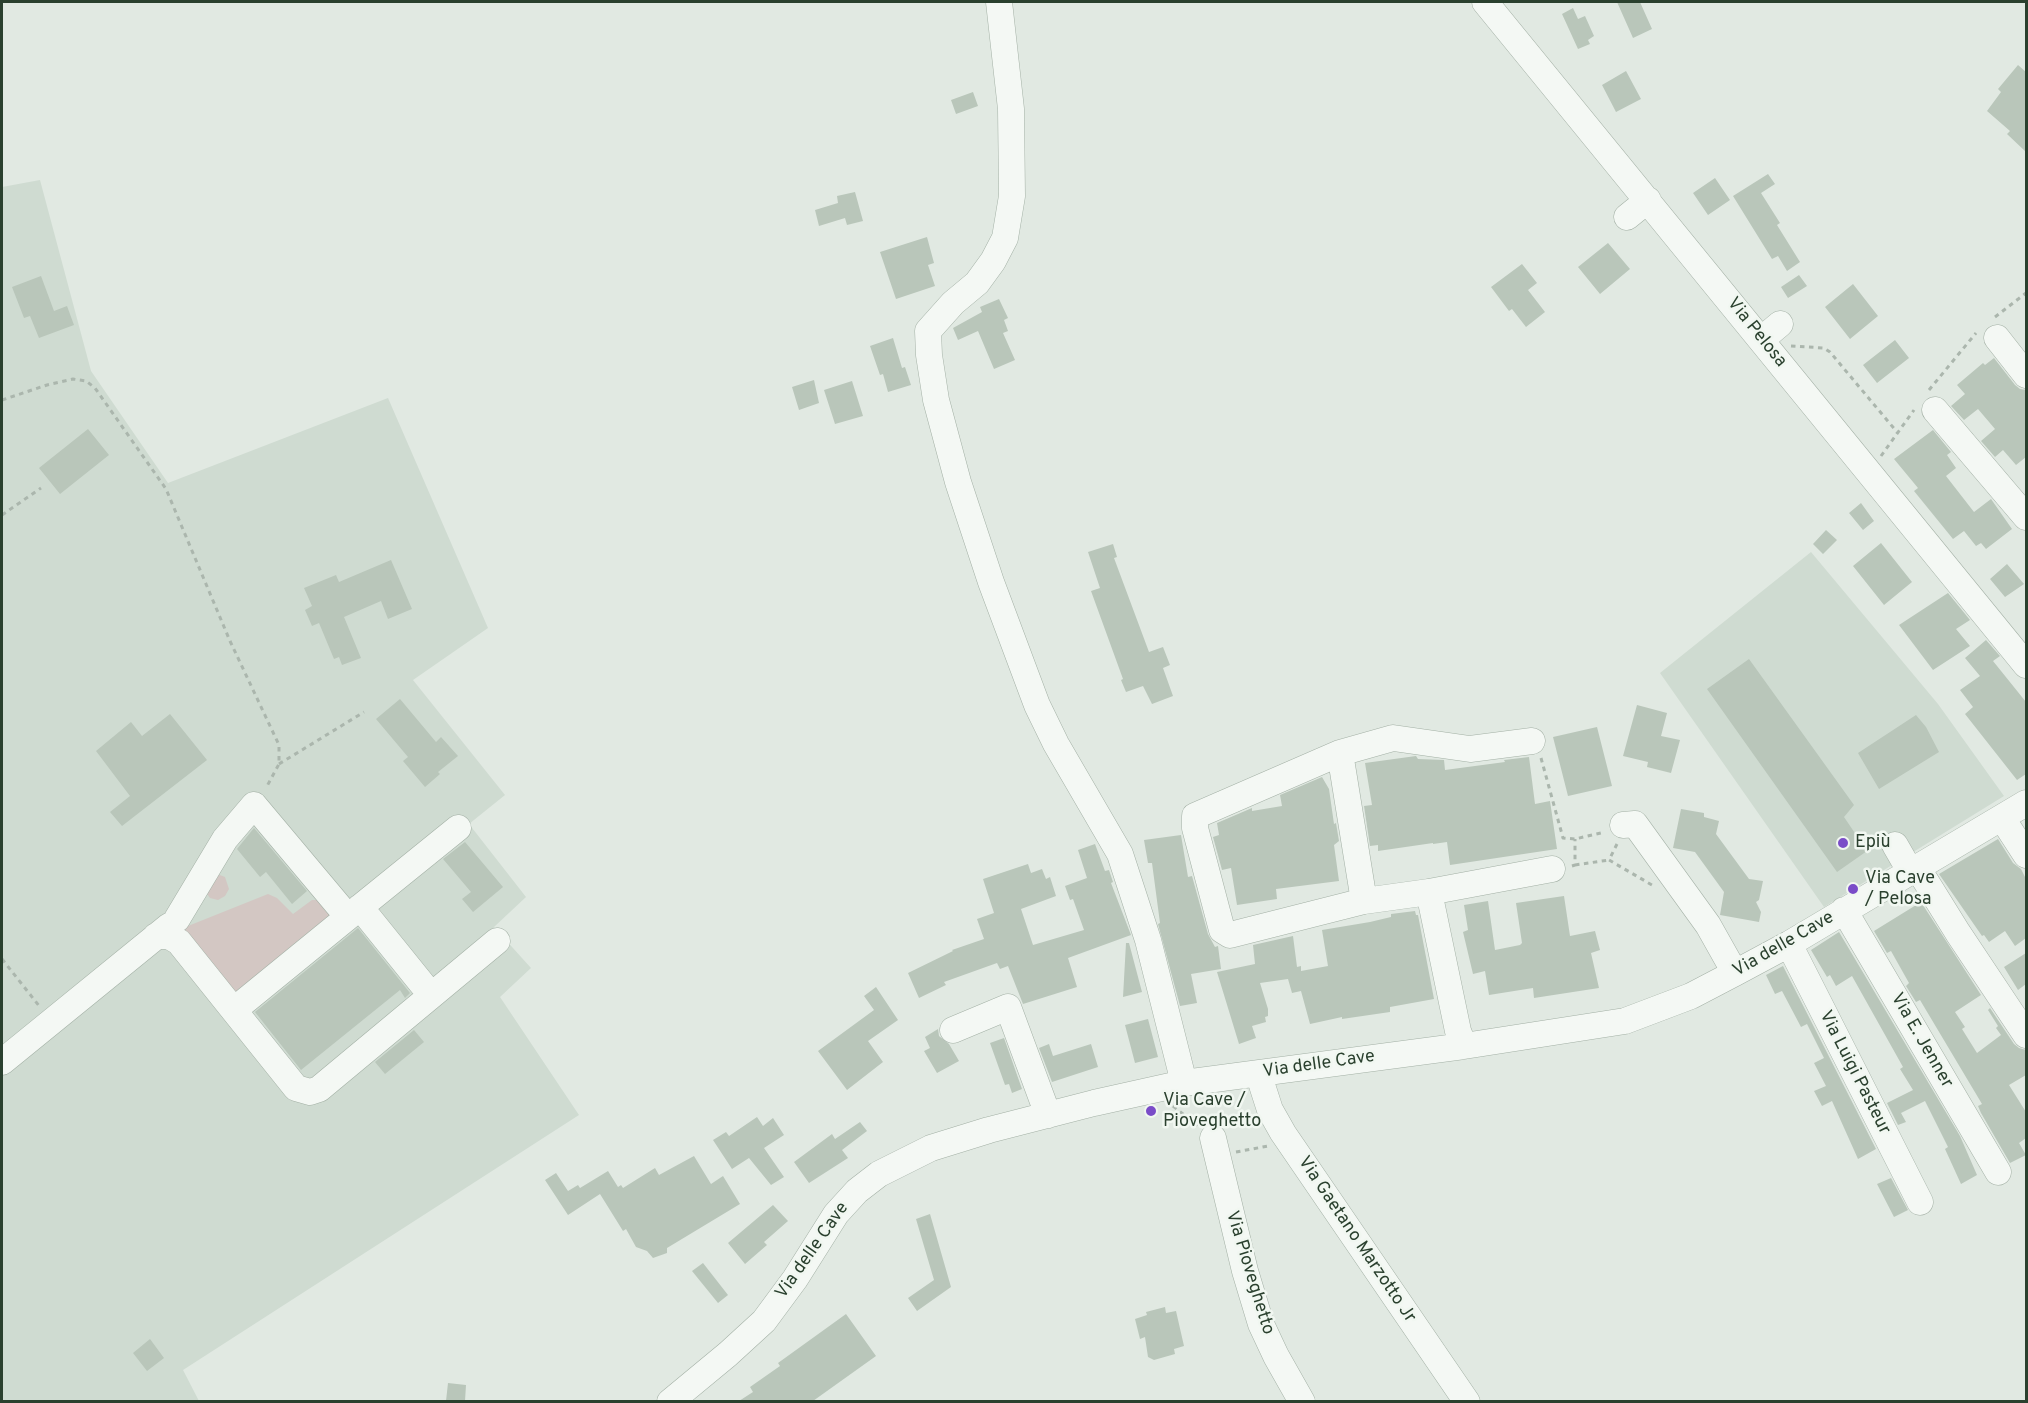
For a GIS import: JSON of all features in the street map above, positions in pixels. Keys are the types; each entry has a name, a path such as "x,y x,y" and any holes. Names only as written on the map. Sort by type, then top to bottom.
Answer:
{"street":[{"path":"999,2 1011,109 1012,141 1012,196 1005,238 993,261 977,283 953,303 928,332 930,366 936,400 958,482 1037,705 1056,744 1120,854 1148,940 1184,1083"},
{"name":"Via Pelosa","path":"1485,2 1648,195 1771,332 1869,471 2026,665"},
{"path":"1627,217 1648,195"},
{"path":"1990,329 2026,375"},
{"path":"1924,405 2026,517"},
{"path":"1532,741 1470,749 1393,738 1340,753 1195,816 1195,828 1222,930 1230,935 1364,901 1429,892 1564,867"},
{"path":"1340,753 1364,901"},
{"name":"Via delle Cave","path":"670,1401 764,1321 795,1279 836,1214 858,1191 904,1160 931,1148 989,1130 1184,1083 1625,1022 1691,996 1789,944 2026,802"},
{"path":"177,920 225,839 254,805 431,995"},
{"path":"2002,818 2026,855"},
{"path":"1623,825 1635,824 1708,925 1735,973"},
{"path":"234,1011 458,828"},
{"path":"1895,845 1914,869 2026,1035"},
{"path":"1429,892 1458,1031 1464,1046"},
{"path":"2,1062 204,898"},
{"name":"Via E. Jenner","path":"1844,910 1998,1172"},
{"path":"156,936 169,936 179,942 296,1088 310,1092 319,1089 497,941"},
{"name":"Via Luigi Pasteur","path":"1789,944 1920,1202"},
{"path":"953,1030 1008,1007 1048,1115"},
{"name":"Via Gaetano Marzotto Jr","path":"1261,1072 1262,1085 1270,1110 1283,1133 1467,1401"},
{"name":"Via Pioveghetto","path":"1215,1147 1245,1271 1261,1324 1302,1401"}],"path":[{"path":"1869,471 1924,405 1951,361 1990,329 2026,293"},
{"path":"2,400 73,379 86,381 95,388 166,489 230,641 279,745 279,764 271,781 254,805"},
{"path":"2,514 40,488"},
{"path":"279,764 364,712"},
{"path":"1532,741 1537,743 1563,838 1575,839 1623,825 1621,835 1609,860"},
{"path":"1564,867 1609,860 1656,887"},
{"path":"2,959 52,1021"},
{"path":"1154,1089 1215,1147 1275,1148"}],"shaded area":[{"path":"40,180 91,371 168,483 388,398 488,628 413,680 505,795 469,824 526,897 494,927 531,968 500,997 579,1115 183,1370 199,1401 2,1402 2,187"},
{"path":"1811,552 1938,704 2004,796 1824,907 1660,673"},
{"path":"217,874 225,877 229,889 225,896 218,900 210,898 205,891"},
{"path":"268,894 277,898 293,914 312,900 321,900 336,914 240,998 178,930"}],"building":[{"path":"1617,2 1640,2 1652,29 1633,38"},
{"path":"1573,8 1578,19 1585,16 1594,36 1588,40 1590,44 1578,49 1562,14"},
{"path":"2018,65 2026,72 2026,152 2007,134 2010,131 1987,111 2001,92 1998,89"},
{"path":"1626,71 1641,99 1616,112 1602,85"},
{"path":"973,92 978,106 956,114 951,100"},
{"path":"1768,174 1775,184 1761,193 1780,223 1777,225 1800,262 1787,271 1778,256 1772,259 1733,196"},
{"path":"1715,178 1730,200 1708,215 1693,193"},
{"path":"855,192 863,221 847,225 845,218 819,226 815,210 838,203 837,196"},
{"path":"927,237 934,263 928,265 935,286 896,299 880,252"},
{"path":"1608,243 1630,269 1600,294 1578,267"},
{"path":"1522,264 1537,283 1528,290 1545,312 1526,327 1512,309 1509,311 1491,287"},
{"path":"1799,275 1807,286 1788,298 1781,287"},
{"path":"41,276 54,311 67,306 74,325 39,338 30,316 24,318 12,287"},
{"path":"1853,284 1878,316 1850,339 1825,307"},
{"path":"999,299 1008,318 1004,320 1008,331 1003,333 1015,360 994,369 978,331 958,340 953,328 982,312 980,307"},
{"path":"893,338 902,368 905,367 911,385 888,392 883,374 880,375 870,346"},
{"path":"1895,340 1909,358 1877,383 1863,365"},
{"path":"1994,358 2015,385 2026,390 2026,457 2016,465 2003,450 1995,457 1981,441 1995,429 1978,409 1964,420 1951,406 1965,394 1957,385 1983,363 1985,365"},
{"path":"814,380 819,403 799,410 792,387"},
{"path":"852,381 863,416 835,424 824,390"},
{"path":"88,429 109,455 60,494 39,468"},
{"path":"1933,430 1951,452 1947,455 1956,468 1946,476 1974,512 1991,499 2012,529 1986,549 1981,543 1976,546 1964,531 1953,539 1914,491 1918,488 1894,459"},
{"path":"1861,503 1874,521 1863,530 1849,513"},
{"path":"1826,530 1837,540 1823,554 1813,544"},
{"path":"1881,543 1912,582 1884,605 1853,566"},
{"path":"1113,544 1117,557 1114,558 1149,652 1163,647 1170,665 1163,668 1173,696 1152,704 1143,686 1126,692 1091,591 1100,588 1088,552"},
{"path":"391,560 412,609 388,619 381,601 344,617 361,658 342,665 339,657 334,659 319,623 312,626 305,610 312,606 304,588 336,575 339,582"},
{"path":"2007,564 2024,584 2005,597 1990,579"},
{"path":"1948,593 1970,620 1956,629 1970,646 1933,670 1899,625"},
{"path":"1986,640 2000,656 1993,661 2026,702 2026,774 2017,780 1965,714 1973,707 1960,690 1980,676 1965,658"},
{"path":"1749,659 1854,805 1844,817 1867,851 1837,872 1707,689"},
{"path":"400,699 436,742 441,737 458,756 438,772 440,774 425,787 403,761 408,757 376,719"},
{"path":"1637,705 1667,713 1661,736 1680,740 1671,773 1647,767 1648,762 1623,756"},
{"path":"170,714 207,760 122,826 110,812 130,796 96,751 131,722 142,736"},
{"path":"1916,715 1926,727 1939,752 1879,789 1858,753"},
{"path":"1597,727 1612,786 1568,796 1553,737"},
{"path":"1416,756 1418,759 1444,760 1445,770 1529,757 1535,804 1550,801 1557,849 1450,865 1447,842 1378,851 1378,845 1370,846 1364,806 1372,805 1365,763"},
{"path":"1322,777 1329,789 1339,841 1334,845 1339,881 1276,889 1277,899 1237,905 1231,868 1222,870 1213,837 1219,835 1217,823 1252,808 1252,811 1282,806 1280,795"},
{"path":"1681,809 1704,813 1704,817 1719,821 1716,834 1749,879 1763,881 1759,900 1756,902 1761,912 1759,922 1720,915 1724,892 1695,852 1673,848"},
{"path":"254,828 307,891 292,904 266,872 260,877 237,849"},
{"path":"1181,835 1188,877 1192,876 1208,934 1215,947 1218,946 1221,969 1191,974 1197,1003 1180,1006 1158,924 1160,923 1152,863 1148,863 1144,840"},
{"path":"1998,839 2026,879 2026,938 2015,946 2005,931 1989,942 1984,935 1982,936 1939,874"},
{"path":"465,842 503,887 473,912 462,899 471,892 443,859"},
{"path":"1095,844 1105,871 1109,870 1113,882 1111,883 1131,935 1068,958 1077,987 1023,1004 1008,966 1000,969 997,963 944,982 946,985 919,998 908,973 952,950 984,939 977,919 994,913 983,879 1028,864 1031,873 1042,869 1046,879 1050,877 1056,896 1021,909 1033,945 1084,930 1073,899 1070,900 1065,886 1087,878 1078,850"},
{"path":"1564,896 1570,936 1595,931 1600,950 1591,953 1599,988 1534,998 1533,988 1489,995 1485,971 1473,974 1463,932 1468,930 1464,905 1488,901 1495,950 1522,943 1516,903"},
{"path":"1921,902 1981,995 1955,1012 1965,1027 1962,1029 1977,1053 2001,1035 1988,1010 1990,1008 2014,1044 2026,1050 2026,1075 2009,1085 2026,1112 2026,1138 2019,1143 2026,1155 2010,1163 1981,1113 1978,1106 1982,1104 1920,1000 1916,1002 1906,986 1909,983 1891,951 1887,953 1874,931"},
{"path":"1415,911 1418,915 1434,999 1390,1007 1390,1012 1342,1019 1342,1017 1310,1024 1301,991 1292,993 1288,979 1260,983 1268,1009 1266,1022 1252,1026 1256,1038 1239,1044 1217,972 1255,964 1253,945 1293,936 1297,967 1301,966 1301,971 1328,966 1322,930 1370,922 1391,917 1391,914"},
{"path":"358,928 410,993 405,998 400,990 301,1070 255,1012"},
{"path":"1839,932 1960,1136 1977,1175 1961,1184 1945,1149 1948,1147 1925,1101 1901,1113 1906,1122 1898,1125 1887,1103 1913,1090 1900,1069 1903,1067 1852,976 1836,986 1830,975 1827,977 1811,950"},
{"path":"1126,943 1129,943 1142,992 1123,997"},
{"path":"2026,953 2026,984 2018,990 2004,967"},
{"path":"1783,966 1876,1149 1858,1159 1832,1101 1822,1106 1814,1091 1826,1086 1814,1063 1824,1058 1807,1024 1801,1027 1782,991 1775,994 1766,975"},
{"path":"876,987 898,1020 868,1041 883,1062 847,1090 818,1051 874,1010 864,996"},
{"path":"1148,1019 1158,1057 1135,1063 1125,1025"},
{"path":"938,1029 939,1036 949,1044 959,1061 937,1073 924,1051 930,1048 925,1037"},
{"path":"414,1030 424,1042 385,1074 375,1062"},
{"path":"1004,1038 1022,1089 1012,1093 1009,1084 1005,1085 990,1043"},
{"path":"1049,1044 1053,1056 1091,1044 1098,1067 1052,1082 1039,1048"},
{"path":"757,1117 763,1126 773,1118 784,1135 764,1148 784,1177 771,1185 749,1158 732,1169 713,1140 726,1132 729,1136"},
{"path":"860,1122 867,1131 842,1150 848,1158 809,1183 794,1162 832,1134 835,1139"},
{"path":"694,1156 711,1184 723,1176 740,1204 667,1248 667,1253 653,1258 647,1251 636,1247 626,1229 623,1231 600,1194 568,1215 545,1180 556,1173 568,1191 578,1185 580,1188 608,1171 618,1187 621,1185 623,1188 655,1168 659,1175"},
{"path":"1891,1178 1908,1210 1894,1217 1877,1184"},
{"path":"773,1205 788,1221 764,1242 767,1245 745,1264 728,1243"},
{"path":"930,1214 951,1287 917,1311 908,1298 934,1280 916,1219"},
{"path":"703,1263 728,1295 718,1303 692,1271"},
{"path":"1165,1307 1166,1313 1176,1311 1184,1346 1174,1349 1175,1354 1154,1360 1148,1357 1145,1337 1140,1339 1135,1319 1147,1315 1146,1312"},
{"path":"846,1314 876,1356 813,1401 739,1401 753,1392 750,1387 780,1366 778,1363"},
{"path":"150,1339 164,1358 147,1371 133,1353"},
{"path":"448,1383 466,1385 465,1401 446,1401"}],"place":[{"name":"Epiù","path":"1843,843"},
{"name":"Via Cave / Pelosa","path":"1853,889"},
{"name":"Via Cave / Pioveghetto","path":"1151,1111"}]}
